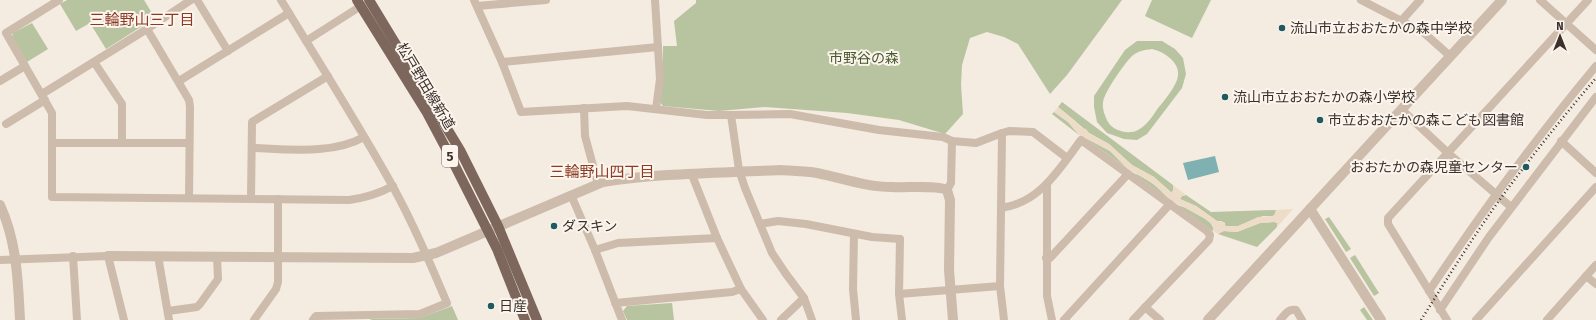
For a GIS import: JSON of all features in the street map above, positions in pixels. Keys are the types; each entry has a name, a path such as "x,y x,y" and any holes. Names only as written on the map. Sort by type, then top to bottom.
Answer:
{"main road":[{"name":"松戸野田線新道","path":"363,2 460,150 493,228 537,320"},
{"name":"松戸野田線新道","path":"493,228 498,249 525,320"}],"street":[{"path":"59,0 6,34 52,113 52,197 349,200 365,198 393,186"},
{"path":"6,124 94,62 191,0"},
{"path":"197,0 228,51"},
{"path":"281,0 393,186 427,256 447,303 420,314 364,317 316,316 313,320"},
{"path":"546,0 475,3 502,62 522,112 627,106 707,115 790,114 879,130 943,137 952,141 976,144 1002,132 1033,132 1067,158"},
{"path":"655,0 660,80 656,109"},
{"path":"1361,0 1423,32 1450,56"},
{"path":"1402,20 1420,0"},
{"path":"1208,320 1502,0"},
{"path":"1540,0 1596,50"},
{"path":"1446,320 1388,224 1388,218 1588,0"},
{"path":"306,41 363,2"},
{"path":"178,82 289,13"},
{"path":"147,29 189,100 189,198"},
{"path":"502,62 658,47"},
{"path":"94,62 122,104 122,143"},
{"path":"0,81 25,66"},
{"path":"1429,291 1468,231 1532,144 1596,66"},
{"path":"251,198 252,122 328,76"},
{"path":"1440,310 1489,237 1596,97"},
{"path":"584,108 585,136 598,184"},
{"path":"1401,109 1495,195 1511,207"},
{"path":"731,115 740,172 760,224 772,253 804,298 812,320"},
{"path":"1002,132 1000,286 1004,320"},
{"path":"252,148 325,149 342,146 364,137"},
{"path":"1000,208 1031,198 1048,184 1081,140 1207,231 1210,238 1133,320"},
{"path":"952,141 951,182 947,190 950,200 950,289 953,320"},
{"path":"1561,141 1596,173"},
{"path":"53,143 189,144"},
{"path":"0,260 73,256 400,259 427,256 598,184 618,180 692,174 795,171 815,173 862,184 891,187 938,188 947,190"},
{"path":"692,174 717,238 741,289 763,320"},
{"path":"1046,258 1050,258 1128,174"},
{"path":"1048,184 1046,258 1047,296 1052,320"},
{"path":"1476,320 1596,187"},
{"path":"570,195 595,250 622,320"},
{"path":"254,320 276,289 278,282 278,199"},
{"path":"1064,320 1170,204"},
{"path":"0,205 14,244 20,320"},
{"path":"1310,209 1381,320"},
{"path":"760,224 778,221 806,224 854,234 900,239 899,294 902,320"},
{"path":"854,234 853,289 856,320"},
{"path":"595,250 618,243 717,238"},
{"path":"73,256 77,320"},
{"path":"108,256 124,320"},
{"path":"158,256 169,320"},
{"path":"168,311 197,307 200,304 218,279 218,257"},
{"path":"1547,320 1596,265"},
{"path":"1586,276 1596,284"},
{"path":"899,294 1000,286"},
{"path":"615,303 732,292 741,289"},
{"path":"781,320 804,298"},
{"path":"1145,307 1160,320"},
{"path":"1280,320 1288,311 1293,310 1296,310 1302,320"}],"green space":[{"path":"67,0 144,0 155,18 106,49 90,23 76,31 60,4"},
{"name":"市野谷の森","path":"696,0 1122,0 1067,75 1050,94 1018,44 1004,37 987,32 970,38 962,65 961,85 963,114 945,134 899,120 847,113 765,107 719,111 663,106 660,102 663,81 663,46 677,46 674,21 696,3"},
{"path":"1152,0 1211,0 1192,38 1145,16"},
{"path":"32,23 48,49 27,62 12,37 13,33"},
{"path":"1137,41 1162,41 1175,49 1183,58 1186,74 1182,88 1147,134 1137,140 1124,139 1107,133 1097,122 1094,107 1094,96 1125,50","holes":["1152,49 1167,56 1175,64 1178,74 1175,84 1144,126 1138,130 1130,132 1117,130 1110,125 1104,112 1103,102 1107,91 1132,56 1144,50"]},
{"path":"1062,102 1173,185 1172,193 1154,177 1132,165 1109,144 1089,133 1058,107"},
{"path":"1054,112 1068,122 1079,135 1052,114"},
{"path":"1086,139 1110,151 1127,168"},
{"path":"1133,173 1153,184 1169,199"},
{"path":"1186,195 1211,212 1276,210 1273,216 1263,216 1238,226 1225,226 1225,223 1217,221 1196,206 1180,199 1182,196"},
{"path":"1177,205 1204,217 1212,225 1214,230 1213,231"},
{"path":"1329,217 1351,249 1346,252 1325,219"},
{"path":"1260,223 1277,223 1277,227 1257,247 1218,234 1224,231 1237,232"},
{"path":"1355,255 1379,293 1374,296 1350,258"},
{"path":"672,303 674,320 627,320 623,311 627,306"},
{"path":"452,306 458,320 370,320 420,318"},
{"path":"1364,307 1373,320 1367,320 1360,310"}],"shaded area":[{"path":"1058,107 1082,128 1109,144 1132,165 1154,177 1171,193 1173,190 1173,185 1186,195 1182,196 1180,199 1196,206 1217,221 1223,222 1226,226 1238,226 1258,217 1273,216 1276,210 1293,209 1277,227 1277,223 1274,222 1260,223 1237,232 1223,231 1218,234 1213,231 1213,225 1169,199 1155,185 1127,168 1110,151 1079,135 1068,122 1054,112"}],"water":[{"path":"1215,156 1219,172 1188,180 1183,163"}],"railway":[{"path":"1421,320 1488,216 1543,143 1596,78"}],"place":[{"name":"流山市立おおたかの森中学校","path":"1282,28"},
{"name":"流山市立おおたかの森小学校","path":"1225,97"},
{"name":"市立おおたかの森こども図書館","path":"1320,120"},
{"name":"おおたかの森児童センター","path":"1526,167"},
{"name":"ダスキン","path":"554,226"},
{"name":"日産","path":"491,306"}],"district":[{"name":"三輪野山三丁目","path":"142,20"},
{"name":"三輪野山四丁目","path":"602,172"}]}
